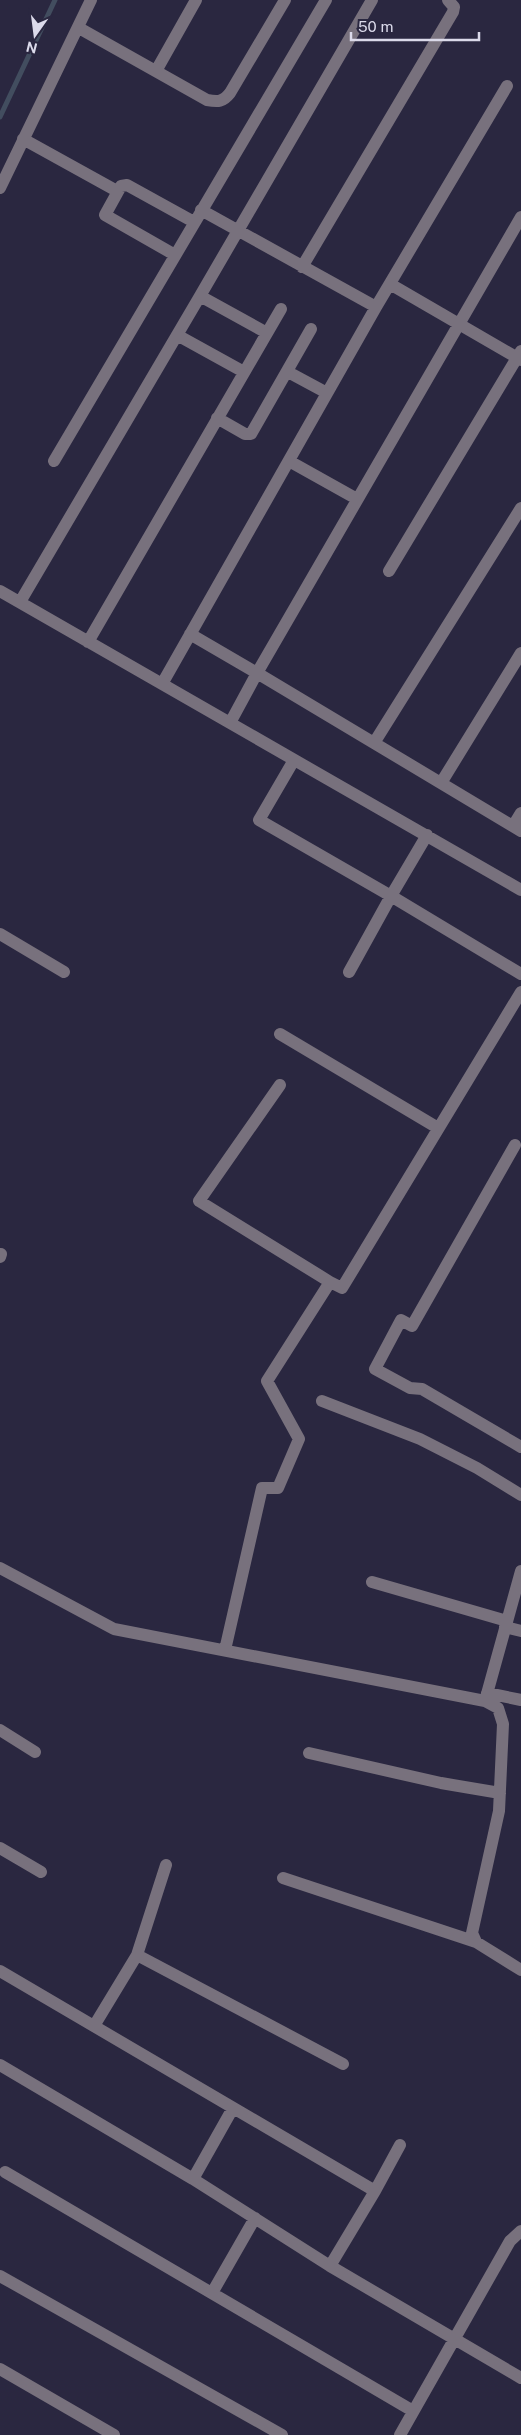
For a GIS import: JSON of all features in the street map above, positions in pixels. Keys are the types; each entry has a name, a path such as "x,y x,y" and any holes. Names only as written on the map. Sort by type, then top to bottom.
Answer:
{"street":[{"path":"0,188 92,0"},
{"path":"156,71 196,0"},
{"path":"79,28 207,100 224,101 285,0"},
{"path":"54,461 326,0"},
{"path":"20,602 372,0"},
{"path":"302,267 454,12 454,7 448,0"},
{"path":"162,684 376,307 507,86"},
{"path":"23,139 117,191"},
{"path":"175,254 105,215 117,191 121,186 127,185 194,222"},
{"path":"201,210 376,307"},
{"path":"230,724 257,673 521,217"},
{"path":"389,572 520,356 390,284"},
{"path":"200,296 267,333"},
{"path":"88,642 281,309"},
{"path":"217,418 245,434 250,434 288,372 311,329"},
{"path":"177,334 244,372"},
{"path":"288,372 327,394"},
{"path":"289,461 357,499"},
{"path":"374,743 521,508"},
{"path":"0,591 521,890"},
{"path":"190,634 517,828 521,813"},
{"path":"441,783 521,654"},
{"path":"294,760 259,820 521,974"},
{"path":"349,972 427,835"},
{"path":"0,934 64,972"},
{"path":"280,1085 199,1201 342,1288 521,992"},
{"path":"280,1034 438,1128"},
{"path":"519,1143 412,1326 401,1320 374,1369 410,1388 422,1389 521,1447"},
{"path":"225,1650 262,1488 278,1488 299,1439 267,1381 330,1282"},
{"path":"322,1401 420,1439 477,1468 521,1495"},
{"path":"0,1568 114,1629 486,1697 521,1700"},
{"path":"486,1697 521,1571"},
{"path":"372,1582 506,1624 521,1631"},
{"path":"476,1942 472,1933 499,1811 503,1724 498,1708 486,1697"},
{"path":"0,1730 35,1752"},
{"path":"309,1753 441,1783 500,1793"},
{"path":"0,1848 41,1872"},
{"path":"94,2026 137,1955 166,1865"},
{"path":"284,1878 476,1942 521,1970"},
{"path":"137,1955 343,2064"},
{"path":"0,1971 375,2191"},
{"path":"0,2065 193,2179 330,2266 521,2378"},
{"path":"193,2179 233,2108"},
{"path":"330,2266 400,2145"},
{"path":"2,2174 212,2293 413,2411"},
{"path":"212,2293 255,2218"},
{"path":"400,2435 510,2241 521,2231"},
{"path":"0,2276 282,2435"},
{"path":"0,2369 114,2435"}],"waterway":[{"path":"0,117 55,0"}]}
